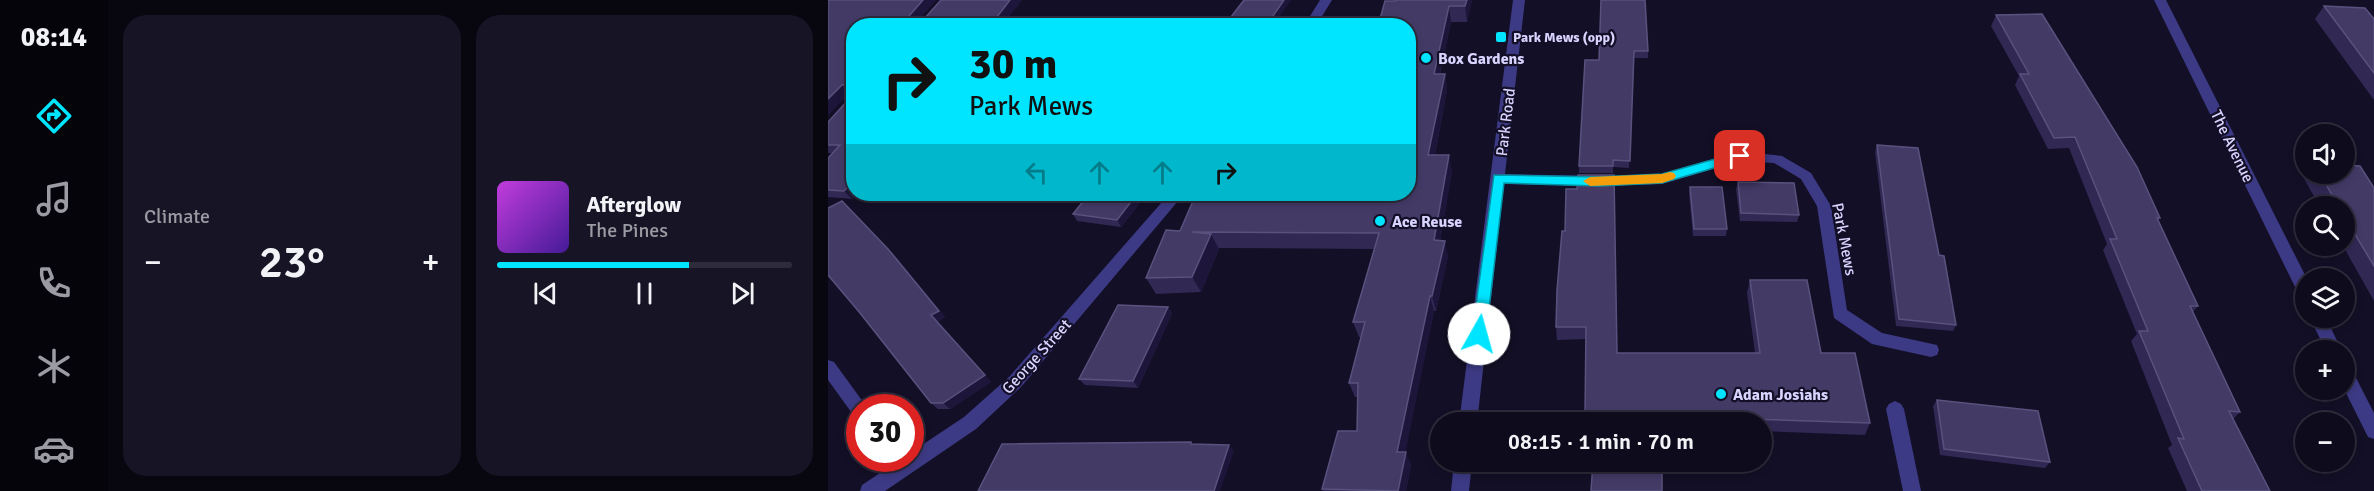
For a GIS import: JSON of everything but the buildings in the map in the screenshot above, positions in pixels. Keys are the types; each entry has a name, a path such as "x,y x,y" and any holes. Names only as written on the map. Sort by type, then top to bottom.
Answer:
{"street":[{"path":"1315,18 1326,0"},
{"name":"Park Road","path":"1469,412 1520,0"},
{"name":"The Avenue","path":"2160,0 2295,271"},
{"name":"Park Mews","path":"1498,179 1599,182 1662,179 1740,156 1777,159 1806,176 1824,206 1840,313 1878,339 1931,350"},
{"name":"George Street","path":"924,449 970,423 1015,382 1171,201"},
{"path":"828,367 848,394"},
{"path":"2355,393 2374,431"},
{"path":"1895,409 1912,491"},
{"name":"George Street","path":"869,491 889,472"},
{"path":"1460,491 1462,472"}],"slow traffic":[{"path":"1590,181 1662,179 1670,176"}],"place":[{"name":"Park Mews (opp)","path":"1501,37"},
{"name":"Box Gardens","path":"1426,58"},
{"name":"Ace Reuse","path":"1380,221"},
{"name":"Adam Josiahs","path":"1721,394"}],"route":[{"path":"1479,334 1498,179 1599,182 1662,179 1740,156"}]}
